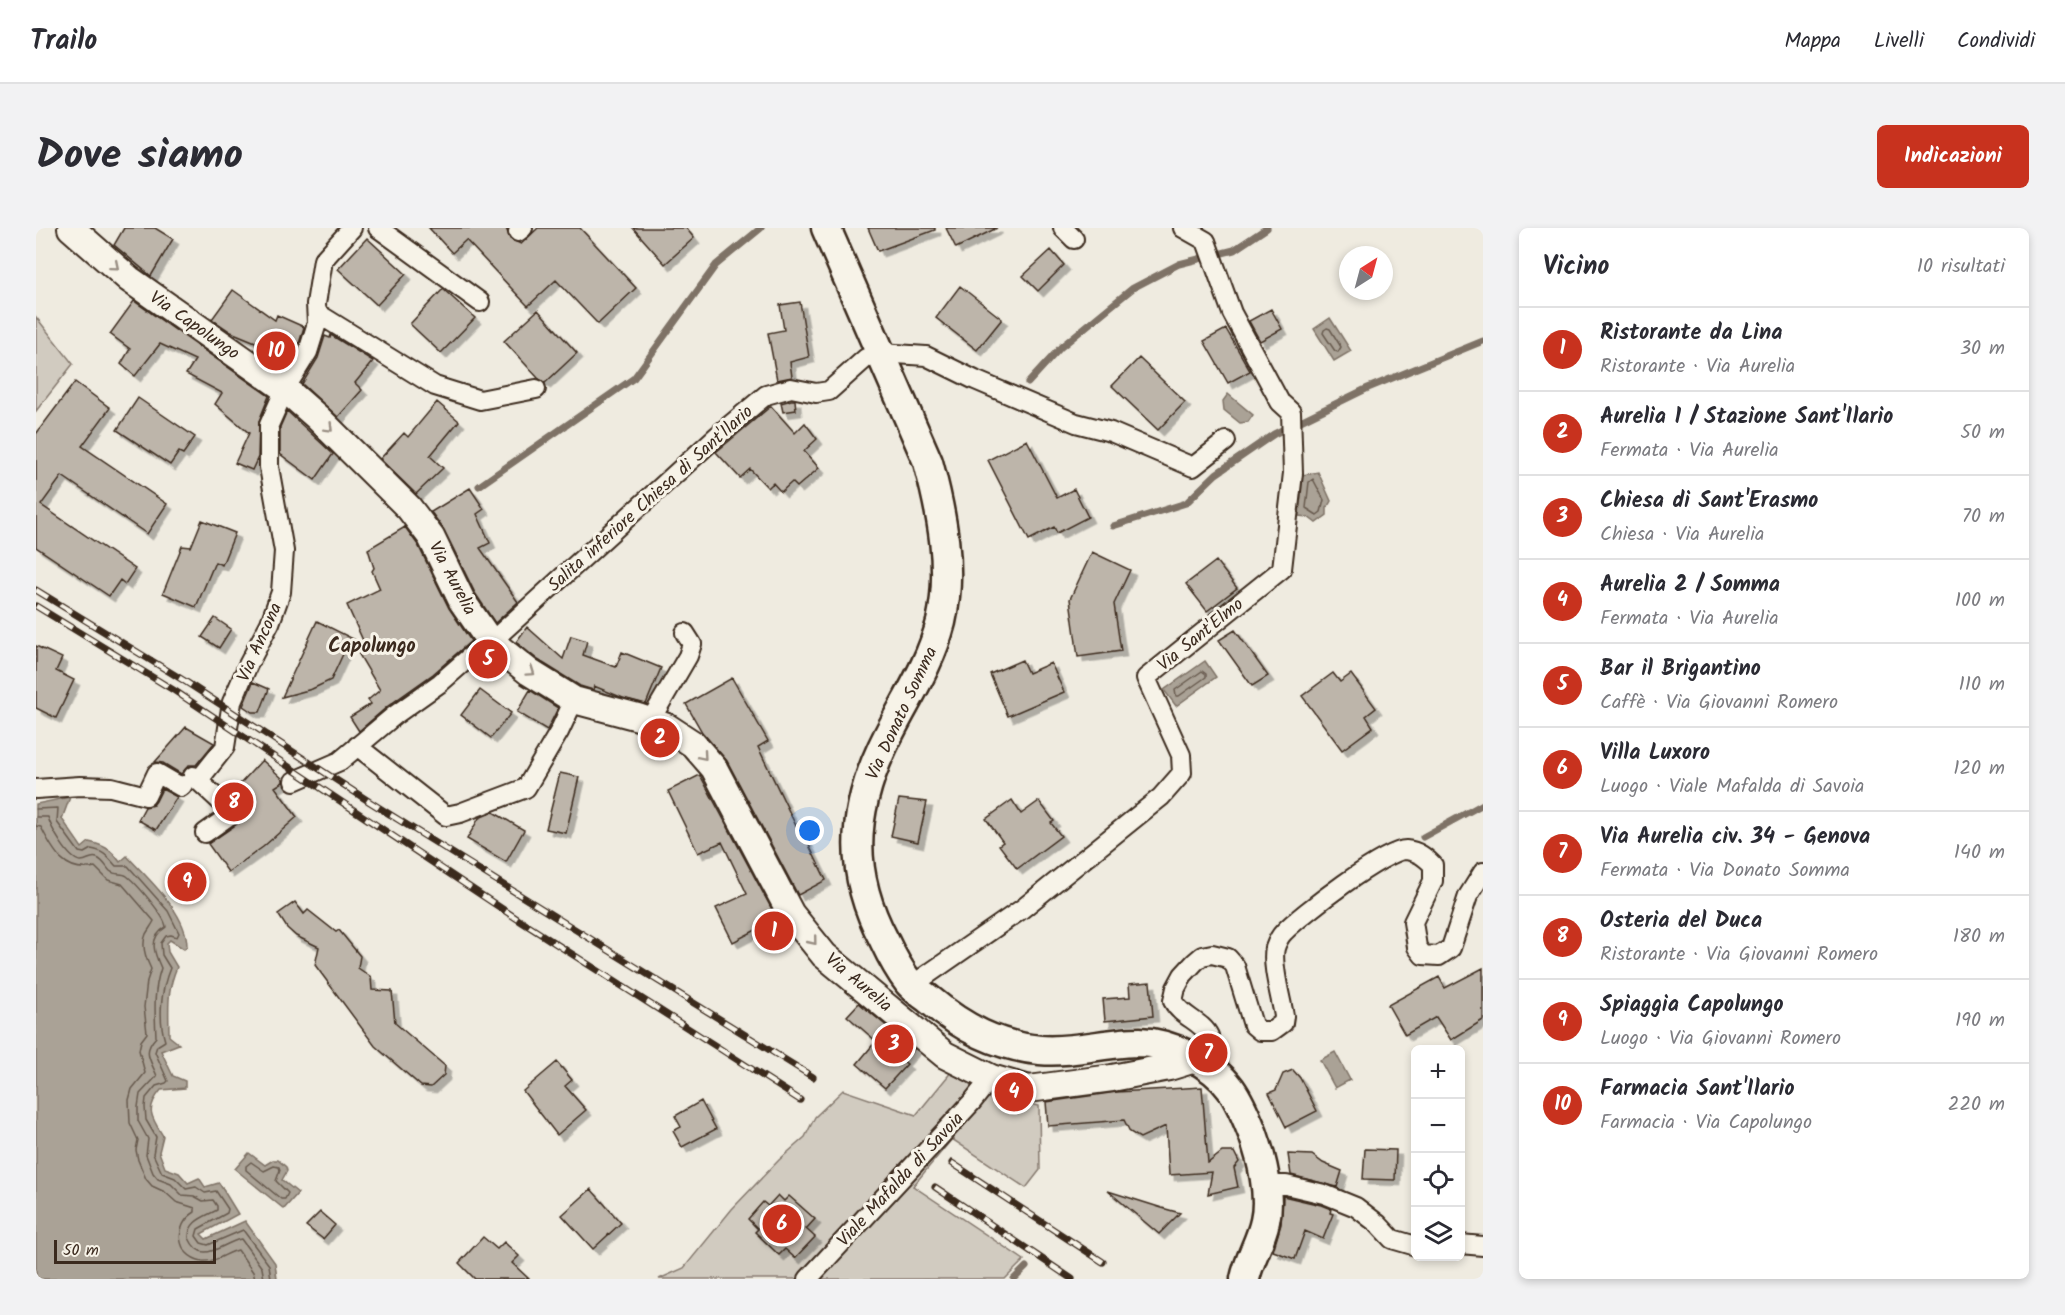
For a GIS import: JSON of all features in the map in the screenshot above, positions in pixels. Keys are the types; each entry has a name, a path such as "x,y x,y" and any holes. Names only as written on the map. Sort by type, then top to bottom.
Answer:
{"main road":[{"name":"Via Donato Somma","path":"826,228 928,462 937,495 946,558 941,621 928,662 882,749 862,800 857,842 861,878 872,918 911,986 954,1020 1001,1043 1041,1050 1090,1048 1139,1042 1167,1045 1195,1059"},
{"path":"1195,1059 1231,1088 1246,1115 1258,1149 1266,1185 1267,1202 1265,1222 1245,1279"}],"street":[{"name":"Via Capolungo","path":"71,228 129,279 285,389"},
{"path":"285,389 308,352 316,323 323,260 352,228"},
{"path":"378,228 480,302"},
{"name":"Via Sant'Elmo","path":"911,986 1022,909 1161,797 1182,773 1181,755 1146,678 1282,569 1293,473 1292,412 1280,402 1232,313 1206,241 1184,228"},
{"path":"317,313 435,386 480,400 536,388"},
{"path":"881,353 926,356 975,380 1076,423 1111,432 1193,466 1226,441"},
{"name":"Salita inferiore Chiesa di Sant'Ilario","path":"294,781 340,761 395,715 440,684 717,436 766,396 791,388 816,393 829,391 866,358 881,353"},
{"name":"Via Aurelia","path":"285,389 318,418 409,508 431,537 462,601 490,641 529,672 574,700 667,727 693,744 714,768 791,914 824,955 945,1055 991,1078 1029,1089 1112,1078 1169,1067 1195,1059"},
{"name":"Via Ancona","path":"192,781 225,747 232,702 270,623 281,592 284,551 269,467 269,425 285,389"},
{"path":"650,721 688,656 692,644 685,633"},
{"path":"357,746 446,816 526,788 559,732 574,700"},
{"path":"36,789 80,786 111,787 146,796 157,773 181,787 192,781 233,813 205,833"},
{"path":"1195,1059 1209,1036 1205,1028 1182,1013 1173,1001 1176,988 1183,975 1202,956 1212,954 1228,958 1235,966 1253,1025 1260,1031 1272,1031 1283,1023 1284,1016 1274,957 1279,939 1284,931 1358,874 1385,857 1404,850 1423,854 1433,865 1432,881 1413,922 1417,947 1424,955 1439,956 1451,948 1468,896 1483,872"},
{"name":"Viale Mafalda di Savoia","path":"808,1279 972,1102 991,1078"},
{"path":"1266,1185 1286,1185 1324,1194 1356,1207 1378,1224 1392,1239 1411,1245"},
{"path":"1465,1244 1483,1246"}],"shaded area":[{"path":"36,317 73,364 36,411"},
{"path":"952,1071 981,1092 1039,1106 1040,1170 1026,1188 952,1139 913,1186 1024,1260 1005,1279 659,1279 684,1268 732,1209 779,1160 805,1137 815,1117 843,1090 916,1115"}],"water":[{"path":"1330,318 1351,351 1334,361 1314,329"},
{"path":"1228,394 1253,415 1248,422 1240,423 1224,410 1223,401"},
{"path":"1318,472 1331,501 1327,508 1327,515 1316,523 1308,517 1299,516 1303,475"},
{"path":"1205,661 1216,677 1176,706 1164,690"},
{"path":"70,797 62,819 82,848 89,842 98,845 110,851 120,862 127,856 174,909 185,934 187,946 184,949 170,940 167,943 168,952 177,967 170,993 169,1036 179,1044 161,1051 173,1076 185,1081 185,1088 161,1090 151,1108 155,1123 163,1136 159,1152 165,1168 179,1173 188,1183 199,1178 205,1187 219,1183 238,1214 201,1234 206,1239 245,1221 275,1263 277,1279 36,1279 36,804"},
{"path":"1335,1052 1350,1080 1335,1088 1320,1060"},
{"path":"249,1153 265,1165 278,1160 286,1167 287,1171 282,1180 298,1193 284,1209 235,1169"}],"building":[{"path":"124,228 155,228 173,239 151,276 114,245"},
{"path":"429,228 506,228 510,239 521,244 538,228 580,228 636,288 598,324 556,280 528,306 466,240 452,253"},
{"path":"633,228 686,228 694,238 665,264"},
{"path":"868,228 935,228 935,230 878,251"},
{"path":"946,228 997,228 956,248"},
{"path":"367,238 406,274 377,305 338,269"},
{"path":"1051,250 1064,265 1038,291 1023,276"},
{"path":"960,286 1002,319 977,350 936,318"},
{"path":"443,289 475,318 441,353 410,324"},
{"path":"233,290 275,320 277,315 304,327 298,347 292,357 231,332 212,319"},
{"path":"134,301 269,396 259,421 258,457 252,470 235,463 249,433 215,404 222,393 186,374 195,360 160,344 135,376 121,364 130,349 110,334"},
{"path":"800,302 809,357 790,362 792,377 777,380 768,333 784,330 780,305"},
{"path":"1271,309 1282,329 1260,341 1249,321"},
{"path":"538,310 577,353 545,383 504,341"},
{"path":"1226,329 1250,371 1228,383 1204,341"},
{"path":"331,335 373,361 355,383 362,390 338,417 302,384 318,358 325,336 330,338"},
{"path":"1139,358 1185,402 1158,430 1112,386"},
{"path":"75,382 110,408 82,446 167,504 147,534 62,476 41,505 135,569 125,584 120,580 109,596 36,547 36,434"},
{"path":"138,398 195,437 183,454 179,452 170,465 117,430"},
{"path":"795,400 796,410 783,412 781,403"},
{"path":"437,402 459,421 430,456 443,468 416,494 380,459 404,433 408,437"},
{"path":"771,406 795,433 805,423 817,439 804,451 819,468 797,487 792,482 781,492 773,483 768,488 750,469 740,478 716,452"},
{"path":"287,411 333,454 315,480 280,454 280,427"},
{"path":"1027,440 1057,498 1074,489 1088,517 1057,533 1054,527 1029,540 988,460"},
{"path":"470,488 484,509 477,514 490,543 480,548 518,602 495,623 475,593 444,530 431,512"},
{"path":"202,520 235,533 222,565 215,562 196,607 163,593 182,546 191,547"},
{"path":"405,527 418,545 449,608 471,641 433,674 388,706 359,731 350,717 371,704 368,700 380,690 350,639 331,680 312,689 282,697 317,621 365,645 347,605 380,589 372,571 374,568 368,549"},
{"path":"1092,552 1130,570 1114,604 1121,651 1078,657 1070,599"},
{"path":"1216,561 1237,588 1207,611 1186,584"},
{"path":"215,618 231,629 219,648 202,637"},
{"path":"527,627 563,659 571,636 587,641 583,655 616,667 622,652 661,668 646,704 623,698 594,686 593,690 580,686 538,660 516,642"},
{"path":"1235,630 1268,676 1252,686 1219,640"},
{"path":"36,646 62,658 56,671 74,680 56,718 36,708"},
{"path":"1022,660 1028,673 1051,663 1064,692 1008,716 990,674"},
{"path":"1333,673 1340,682 1351,674 1376,708 1366,716 1373,727 1342,750 1302,696"},
{"path":"732,678 768,741 758,747 799,832 802,831 826,880 798,895 727,761 702,732 686,704"},
{"path":"253,682 269,689 260,712 252,712 243,706"},
{"path":"480,690 511,713 491,738 461,715"},
{"path":"530,690 558,708 547,730 517,712"},
{"path":"186,727 214,743 196,765 189,765 181,774 163,763 155,762"},
{"path":"262,760 283,779 283,782 275,787 297,817 263,847 228,872 208,844 243,818 244,810 230,795"},
{"path":"560,773 579,777 566,833 546,829"},
{"path":"700,775 777,919 733,942 716,908 747,894 722,842 698,853 668,791"},
{"path":"162,789 177,797 156,830 138,820 145,807 153,805"},
{"path":"899,799 927,802 918,842 891,836"},
{"path":"1012,800 1021,814 1039,801 1054,821 1051,823 1061,836 1017,869 999,845 1003,842 986,819"},
{"path":"493,812 524,830 506,862 467,839 479,818"},
{"path":"295,902 304,914 308,910 336,932 339,930 360,956 358,968 371,977 372,990 392,991 395,1023 445,1066 444,1075 431,1087 421,1086 375,1046 315,965 319,947 296,936 287,928 278,914"},
{"path":"1483,968 1483,1020 1451,1040 1436,1017 1405,1035 1388,1005 1439,977 1445,988"},
{"path":"1150,982 1153,1016 1105,1021 1103,999 1130,997 1129,984"},
{"path":"859,1003 914,1049 903,1061 907,1064 885,1088 857,1064 876,1041 847,1016"},
{"path":"557,1062 572,1080 565,1086 586,1110 557,1135 523,1091"},
{"path":"1293,1070 1300,1078 1317,1111 1286,1127 1269,1093 1276,1090 1283,1074"},
{"path":"1202,1087 1208,1163 1222,1152 1234,1152 1239,1162 1234,1168 1238,1187 1208,1194 1212,1172 1169,1175 1166,1126 1140,1138 1130,1132 1124,1120 1048,1126 1046,1102 1117,1092"},
{"path":"701,1101 716,1129 682,1147 673,1131 681,1127 675,1116"},
{"path":"1365,1149 1396,1150 1395,1180 1363,1179"},
{"path":"1288,1154 1312,1155 1323,1163 1342,1171 1337,1187 1291,1175"},
{"path":"591,1189 621,1223 593,1249 562,1215"},
{"path":"1108,1191 1162,1208 1180,1213 1159,1234"},
{"path":"778,1195 784,1201 789,1196 815,1219 806,1229 815,1237 795,1258 785,1249 779,1255 755,1232 758,1229 748,1219 763,1202 768,1206"},
{"path":"1283,1196 1321,1205 1331,1209 1330,1213 1333,1214 1323,1239 1305,1231 1295,1259 1273,1251 1281,1224"},
{"path":"320,1212 335,1225 323,1239 306,1226"},
{"path":"483,1237 497,1249 504,1242 519,1256 512,1263 529,1279 475,1279 459,1263"}],"waterway":[{"path":"479,486 634,378 716,265 761,228"},
{"path":"1028,383 1061,347 1133,288 1179,264 1234,250 1267,228"},
{"path":"1113,526 1186,503 1216,474 1274,434 1368,388 1483,341"},
{"path":"1423,837 1483,804"},
{"path":"1014,1279 1026,1267"}],"railway":[{"path":"36,590 183,680 370,802 813,1077"},
{"path":"36,606 175,691 522,922 800,1100"},
{"path":"952,1163 1103,1262"},
{"path":"935,1187 1072,1279"}],"place":[{"name":"Farmacia Sant'Ilario","path":"276,351"},
{"name":"Bar il Brigantino","path":"488,659"},
{"name":"Aurelia 1 / Stazione Sant'Ilario","path":"660,738"},
{"name":"Osteria del Duca","path":"234,802"},
{"name":"Spiaggia Capolungo","path":"187,882"},
{"name":"Ristorante da Lina","path":"774,931"},
{"name":"Chiesa di Sant'Erasmo","path":"894,1044"},
{"name":"Via Aurelia civ. 34 - Genova","path":"1208,1053"},
{"name":"Aurelia 2 / Somma","path":"1014,1092"},
{"name":"Villa Luxoro","path":"782,1224"}],"district":[{"name":"Capolungo","path":"372,645"}]}
